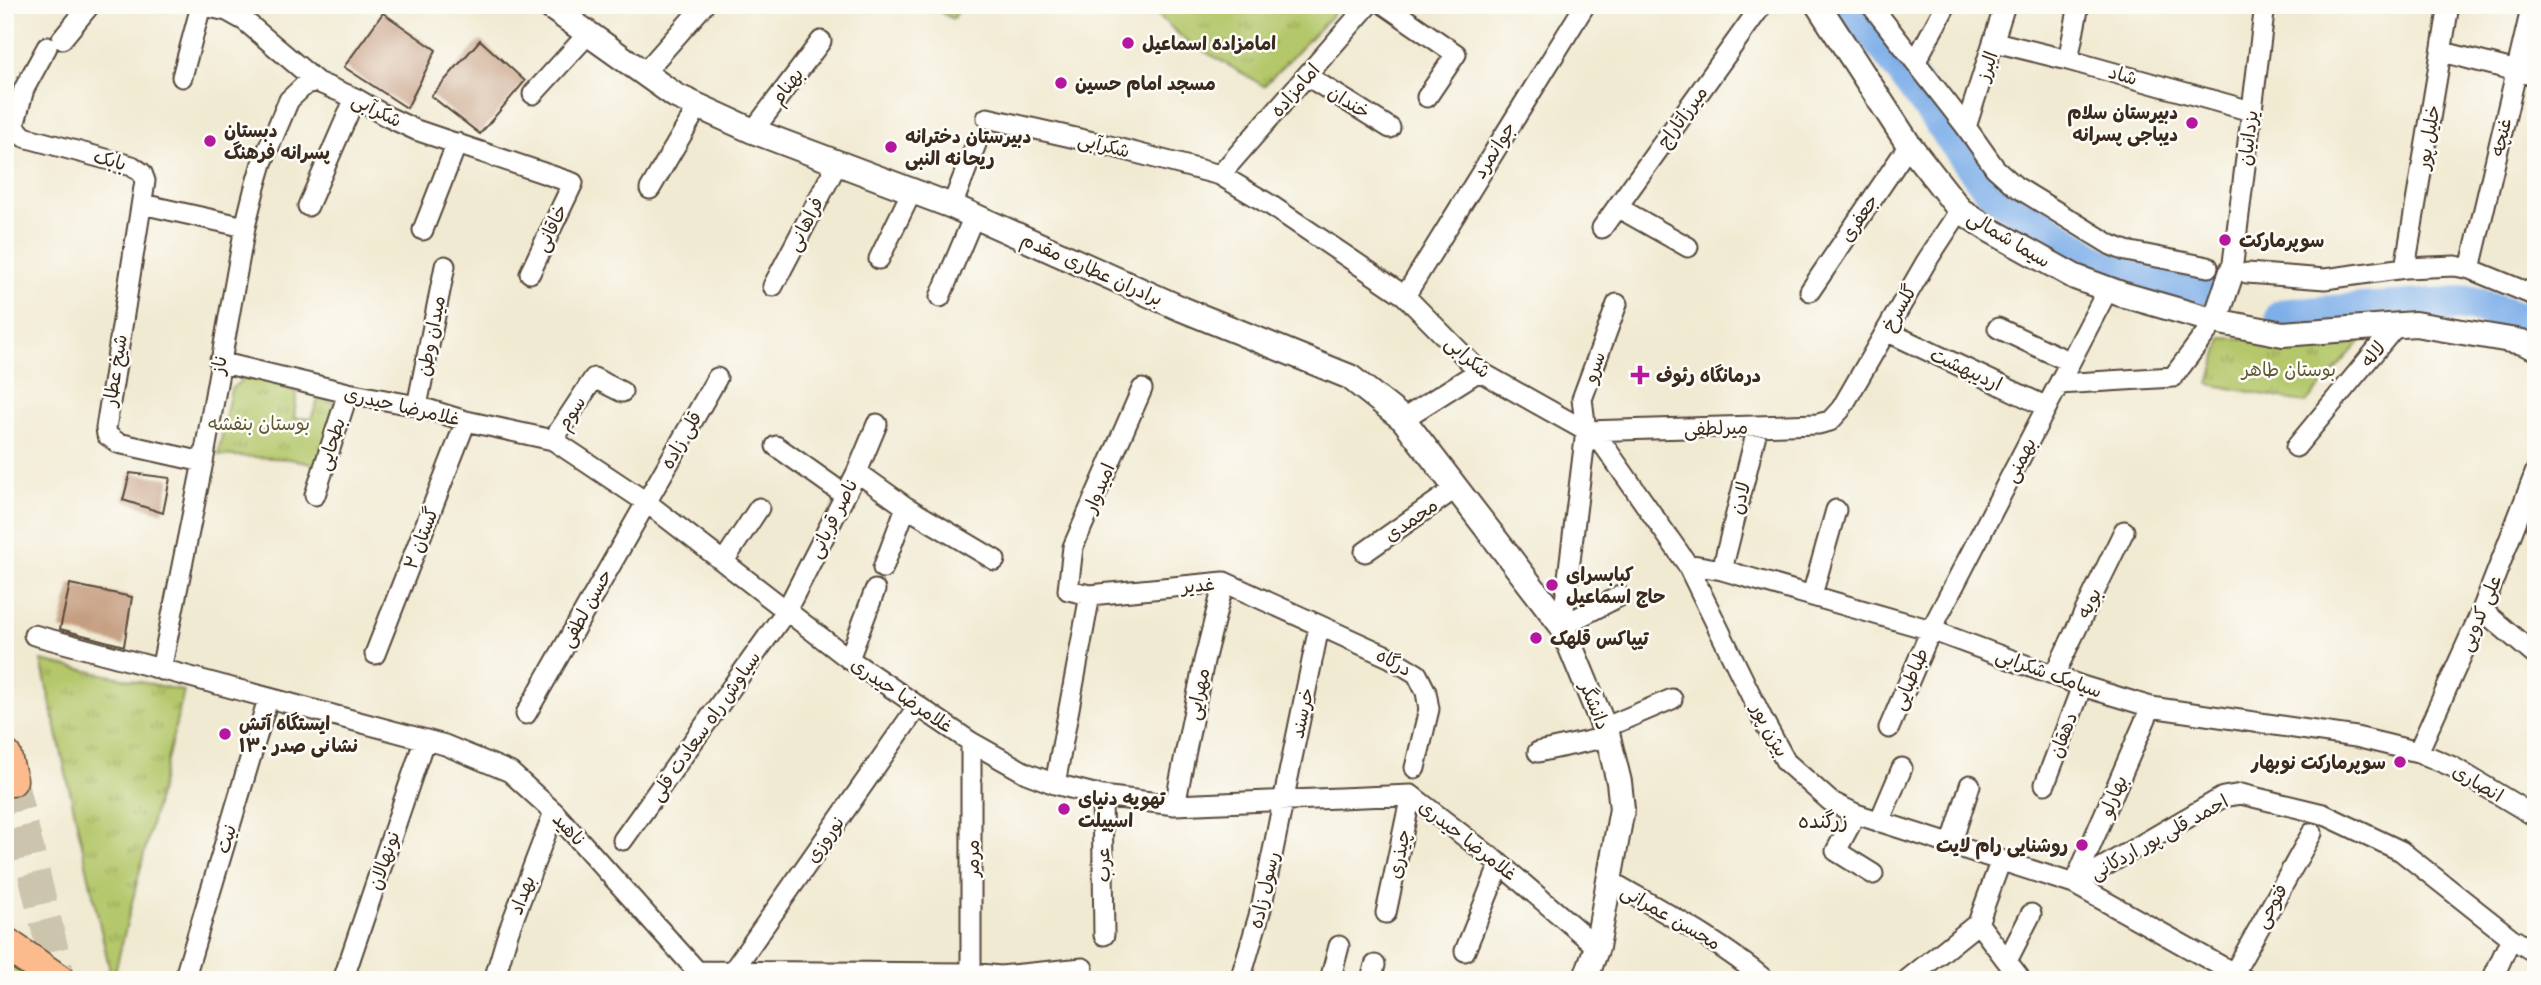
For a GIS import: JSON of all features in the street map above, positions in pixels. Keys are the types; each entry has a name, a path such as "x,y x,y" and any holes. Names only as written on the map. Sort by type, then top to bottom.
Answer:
{"highway":[{"path":"5,943 58,980"}],"street":[{"name":"بابک","path":"90,5 54,43 24,89 14,126 24,137 137,169 145,181 142,204"},
{"path":"182,77 200,5"},
{"name":"شکرآبی","path":"200,5 226,11 245,21 317,82 355,98 386,116 416,130 573,183"},
{"name":"برادران عطاری مقدم","path":"548,5 676,96 698,107 753,131 963,211 1182,309 1350,377 1403,419 1562,626"},
{"path":"643,73 704,5"},
{"name":"امامزاده","path":"1220,174 1368,5"},
{"path":"1385,5 1456,54 1427,97"},
{"name":"جوانمرد","path":"1405,296 1585,5"},
{"name":"میرزاتاراج","path":"1602,228 1762,5"},
{"name":"سیما شمالی","path":"1818,5 1909,145 1960,209 1990,230 2075,277 2215,321 2283,334 2414,324 2522,342 2536,348"},
{"path":"1871,5 1995,168 2015,186 2111,245 2126,251 2229,270 2325,279 2405,268 2455,266 2470,269 2536,296"},
{"path":"1916,61 1946,5"},
{"name":"البرز","path":"1966,127 2005,5"},
{"path":"2068,60 2080,5"},
{"name":"یزدانیان","path":"2229,270 2265,5"},
{"name":"خلیل‌ پور","path":"2405,268 2449,5"},
{"name":"غنچه","path":"2470,269 2532,5"},
{"path":"533,94 587,35"},
{"name":"بهنام","path":"753,131 821,41"},
{"name":"شاد","path":"1995,42 2251,111"},
{"path":"2443,52 2536,76"},
{"name":"خندان","path":"1307,76 1390,128"},
{"name":"ناز","path":"162,670 245,227 262,163 289,100 307,83 317,82"},
{"path":"308,206 355,98"},
{"path":"650,189 698,107"},
{"name":"شکرآبی","path":"987,118 1220,174"},
{"path":"423,230 457,143"},
{"path":"940,297 963,211 976,144"},
{"name":"جعفری","path":"1810,291 1909,145"},
{"name":"فراهانی","path":"773,286 838,162"},
{"name":"شکرابی","path":"1220,174 1405,296 1479,371 1586,431 1605,447 1687,564"},
{"name":"خاقانی","path":"530,273 573,183"},
{"path":"879,258 912,191"},
{"path":"142,204 245,227"},
{"name":"شیخ عطار","path":"142,204 107,435 118,443 202,462"},
{"path":"1616,207 1688,247"},
{"name":"گلسرخ","path":"1841,409 1960,209"},
{"name":"میدان وطن","path":"417,406 445,266"},
{"path":"2059,384 2173,377 2215,321 2229,270"},
{"name":"بهمنی","path":"1931,630 2108,289"},
{"name":"سرو","path":"1586,431 1582,399 1617,304"},
{"name":"لاله","path":"2296,447 2396,326"},
{"path":"1998,328 2070,362"},
{"name":"اردیبهشت","path":"1886,331 2047,407"},
{"name":"غلامرضا حیدری","path":"219,362 348,393 417,406 466,421 553,440 646,502 849,659 971,742 1026,774 1102,796 1175,805 1411,795 1500,864 1597,947"},
{"path":"1403,419 1479,371"},
{"name":"سوم","path":"553,440 594,378 622,392"},
{"name":"قلی زاده","path":"646,502 717,378"},
{"name":"امیدوار","path":"1068,590 1073,547 1142,389"},
{"name":"بطحایی","path":"315,495 348,393"},
{"name":"میرلطفی","path":"1586,431 1818,424 1830,421 1841,409"},
{"name":"گستان ۲","path":"375,654 466,421"},
{"name":"ناصر قربانی","path":"786,611 857,472 877,424"},
{"name":"لادن","path":"1722,570 1758,426"},
{"name":"دانشگر","path":"1585,980 1597,947 1622,809 1619,782 1606,733 1562,626 1586,431"},
{"path":"776,446 845,495"},
{"name":"علی کدویی","path":"2418,752 2482,610 2536,471"},
{"path":"857,472 906,507 995,560"},
{"name":"محمدی","path":"1365,552 1456,488"},
{"name":"حسن لطفی","path":"526,714 646,502"},
{"path":"883,568 906,507"},
{"path":"724,561 759,508"},
{"path":"1812,595 1836,510"},
{"name":"بویه","path":"2054,675 2124,531"},
{"name":"سیامک شکرابی","path":"1687,564 1722,570 1931,630 2082,686 2151,707 2356,737 2418,752"},
{"name":"بیژن پور","path":"1687,564 1786,762 1830,801 1856,814 2074,884 2237,978"},
{"name":"غدیر","path":"1068,590 1090,595 1224,582 1319,627"},
{"name":"مهرایی","path":"1175,805 1204,661 1224,582"},
{"path":"849,659 875,590"},
{"path":"1055,784 1090,595"},
{"path":"1562,626 1620,596"},
{"path":"2482,610 2536,656"},
{"name":"سیاوش راه سعادت قلی","path":"623,840 786,611"},
{"name":"درگاه","path":"1319,627 1389,657 1417,674 1426,692 1429,709 1415,768"},
{"name":"خرسند","path":"1284,799 1319,627"},
{"name":"طباطبایی","path":"1889,729 1931,630"},
{"name":"ناهید","path":"34,635 445,745 510,772 554,812 696,975 732,972 884,976 971,973 1000,978 1083,968"},
{"name":"دهقان","path":"2045,784 2082,686"},
{"name":"نیت","path":"184,980 268,699"},
{"path":"1538,752 1606,733 1672,699"},
{"name":"نوروزی","path":"732,972 918,706"},
{"name":"بهارلو","path":"2074,884 2151,707"},
{"name":"نونهالان","path":"343,980 424,741"},
{"name":"مرمر","path":"971,742 971,973"},
{"name":"انصاری","path":"2418,752 2453,767 2536,817"},
{"path":"1880,822 1902,768"},
{"path":"1951,845 1970,785"},
{"name":"احمد قلی پور اردکانی","path":"2074,884 2223,797 2241,794 2323,814 2401,851 2511,939 2536,953"},
{"name":"چیذری","path":"1386,913 1411,795"},
{"name":"عرب","path":"1102,796 1104,935"},
{"name":"رسول زاده","path":"1240,980 1261,909 1284,799"},
{"name":"بهداد","path":"494,980 509,930 554,812"},
{"path":"1856,814 1836,851 1872,874"},
{"name":"فتوحی","path":"2237,978 2312,833"},
{"path":"1907,980 1978,923 2001,860"},
{"path":"1465,951 1500,864"},
{"name":"محسن عمرانی","path":"1610,881 1708,937 1765,980"},
{"path":"1978,923 2013,969 2031,914"},
{"path":"2492,980 2511,939"},
{"path":"1330,980 1339,946"}],"green space":[{"path":"927,5 962,5 953,19"},
{"path":"1147,5 1342,5 1264,86 1185,40"},
{"name":"بوستان طاهر","path":"2222,338 2361,341 2306,403 2209,384"},
{"name":"بوستان بنفشه","path":"248,375 297,392 294,418 311,419 319,397 335,403 319,466 290,459 218,455 231,389"},
{"path":"41,661 184,691 113,980 112,980"},
{"path":"5,961 34,980 5,979"}],"building":[{"path":"383,13 436,50 407,108 344,67"},
{"path":"480,40 525,81 480,134 431,96"},
{"path":"130,473 170,478 163,513 123,500"},
{"path":"70,584 132,597 124,646 60,629"}],"waterway":[{"path":"1848,5 1884,45 1991,190 2104,268 2204,292"},
{"path":"2283,316 2470,303 2536,324"}],"tunnel":[{"path":"11,780 60,980"}],"place":[{"name":"امامزاده اسماعیل","path":"1128,43"},
{"name":"مسجد امام حسین","path":"1061,83"},
{"name":"دبیرستان سلام دیباجی پسرانه","path":"2192,123"},
{"name":"دبستان پسرانه فرهنگ","path":"210,141"},
{"name":"دبیرستان دخترانه ریحانه النبی","path":"891,147"},
{"name":"سوپرمارکت","path":"2225,240"},
{"name":"درمانگاه رئوف","path":"1640,375"},
{"name":"کبابسرای حاج اسماعیل","path":"1552,585"},
{"name":"تیپاکس قلهک","path":"1536,638"},
{"name":"ایستگاه آتش نشانی صدر ۱۳۰","path":"225,734"},
{"name":"سوپرمارکت نوبهار","path":"2400,762"},
{"name":"تهویه دنیای اسپیلت","path":"1064,809"},
{"name":"روشنایی رام لایت","path":"2082,845"}],"district":[{"name":"زرگنده","path":"1823,821"}]}
